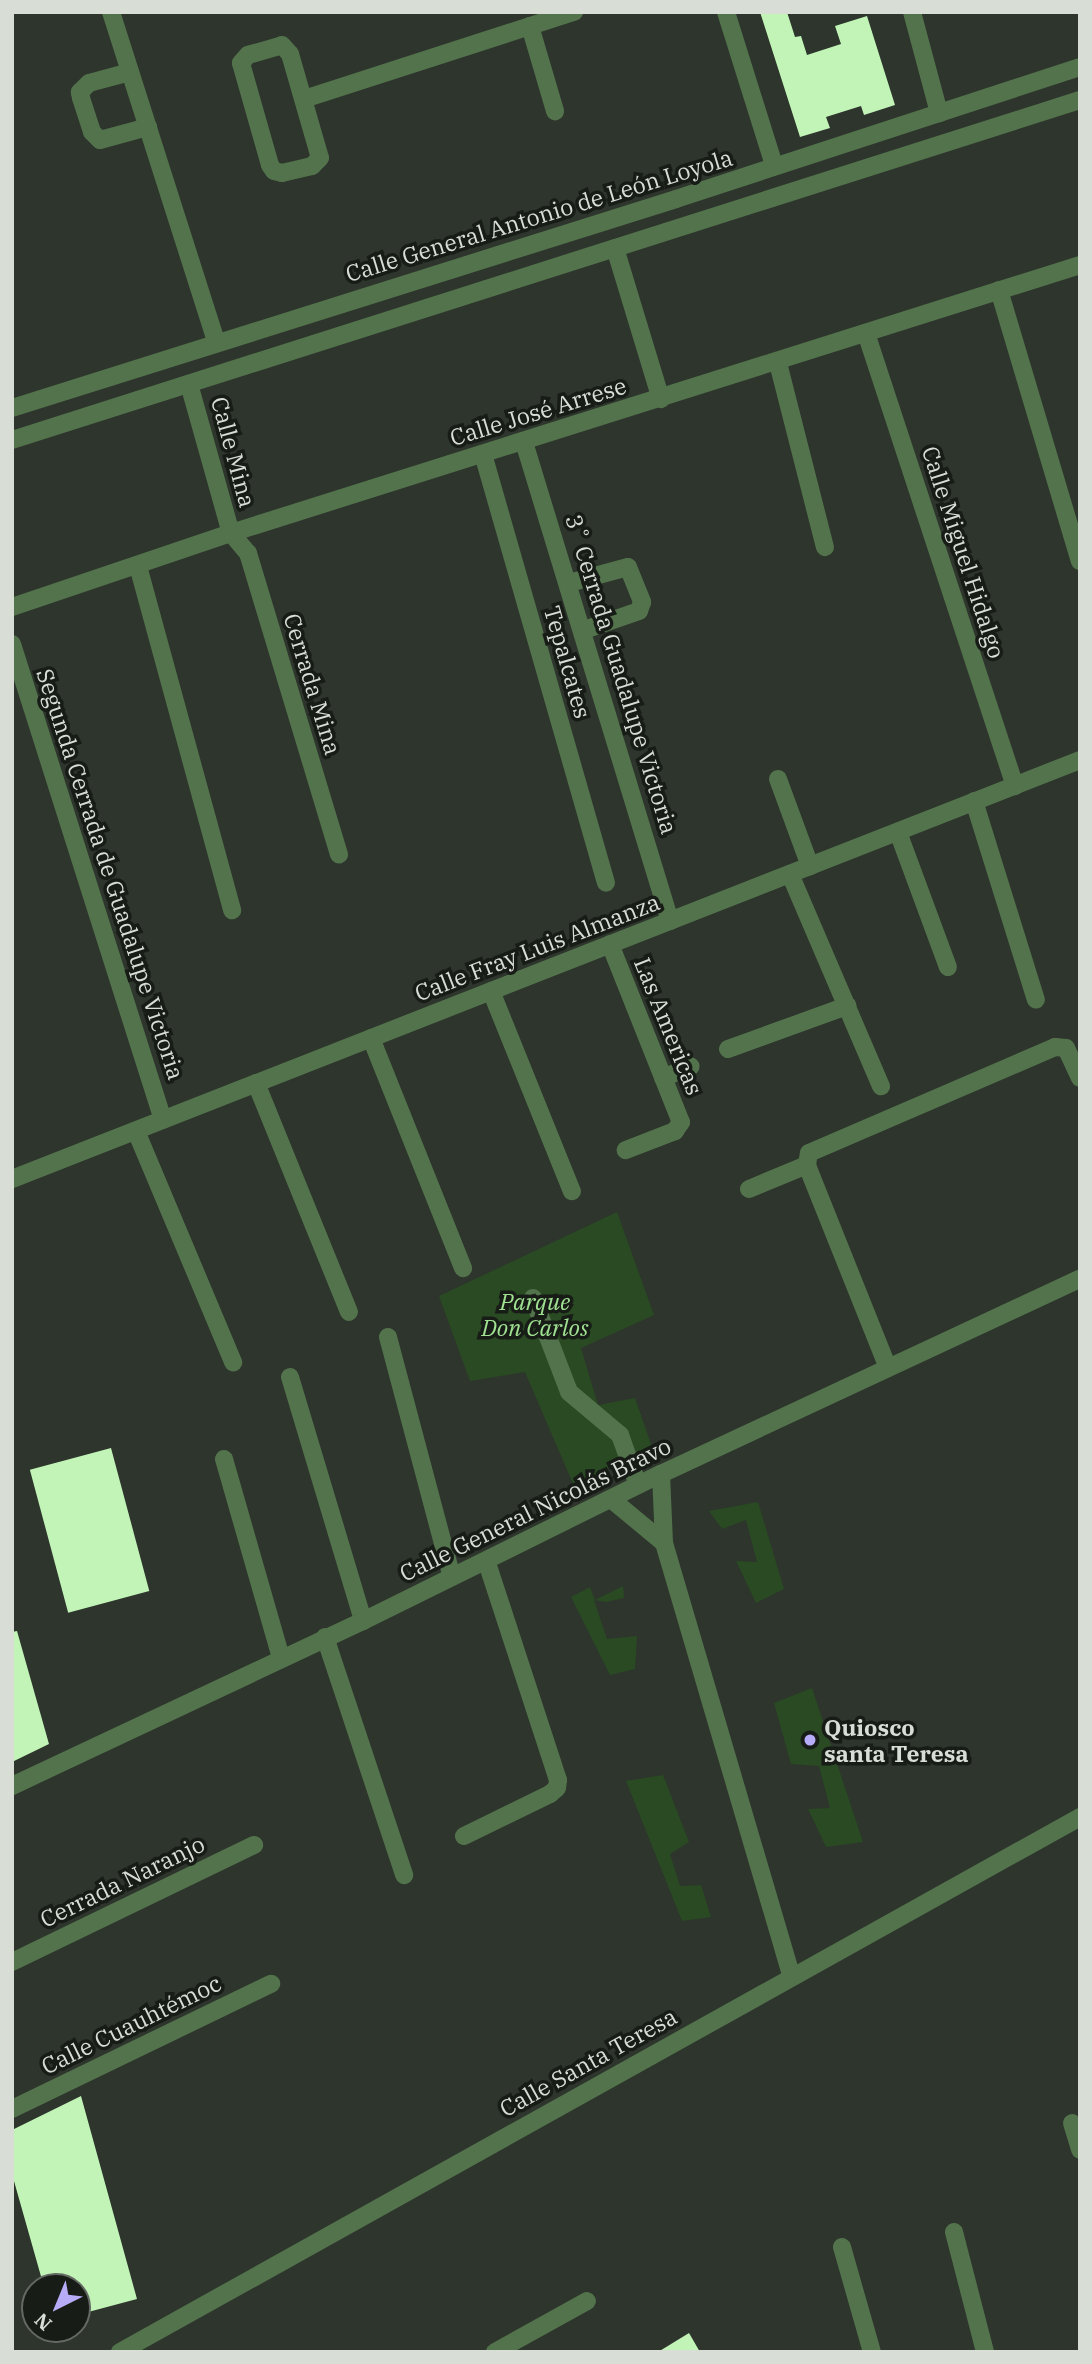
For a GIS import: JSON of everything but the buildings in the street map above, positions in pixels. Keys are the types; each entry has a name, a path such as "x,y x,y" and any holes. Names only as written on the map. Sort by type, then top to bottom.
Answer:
{"street":[{"path":"111,12 216,341"},
{"path":"304,99 574,12"},
{"path":"726,12 775,165"},
{"path":"912,12 939,113"},
{"path":"530,26 555,111"},
{"path":"278,46 285,47 304,99 319,162 282,173 274,172 242,60 248,55 278,46"},
{"name":"Calle General Antonio de León Loyola","path":"12,408 1080,67"},
{"path":"130,72 83,87 81,98 92,132 95,137 106,140 148,127"},
{"path":"12,440 1080,100"},
{"path":"615,248 661,399"},
{"name":"Calle José Arrese","path":"12,607 231,533 778,363 1080,265"},
{"path":"999,290 1080,561"},
{"name":"Calle Miguel Hidalgo","path":"866,333 1015,786"},
{"path":"778,363 825,547"},
{"name":"Calle Mina","path":"189,384 231,533"},
{"name":"3˚ Cerrada Guadalupe Victoria","path":"524,442 584,630 670,921"},
{"name":"Tepalcates","path":"483,454 606,883"},
{"name":"Cerrada Mina","path":"231,533 248,553 339,855"},
{"path":"138,566 232,910"},
{"path":"569,583 628,567 642,602 639,611 584,630"},
{"name":"Segunda Cerrada de Guadalupe Victoria","path":"12,644 163,1120"},
{"name":"Calle Fray Luis Almanza","path":"13,1175 135,1131 1080,760"},
{"path":"778,779 810,866"},
{"path":"974,802 1036,1000"},
{"path":"898,832 948,967"},
{"path":"790,874 881,1086"},
{"name":"Las Americas","path":"610,944 681,1126 626,1150"},
{"path":"491,991 572,1191"},
{"path":"728,1049 847,1006"},
{"path":"371,1038 463,1268"},
{"path":"888,1368 807,1165 809,1153 1055,1047 1066,1048 1080,1078"},
{"path":"663,1078 691,1066"},
{"path":"256,1083 349,1312"},
{"path":"135,1131 233,1362"},
{"path":"749,1189 807,1165"},
{"name":"Calle General Nicolás Bravo","path":"12,1786 363,1621 661,1474 1080,1279"},
{"path":"533,1298 569,1392 622,1437 638,1485"},
{"path":"388,1337 452,1577"},
{"path":"290,1377 363,1621"},
{"path":"224,1460 281,1658"},
{"path":"661,1474 664,1543 792,1977"},
{"path":"611,1499 664,1543"},
{"path":"464,1836 550,1794 557,1788 558,1780 486,1560"},
{"path":"325,1637 404,1875"},
{"name":"Calle Santa Teresa","path":"120,2352 1080,1817"},
{"name":"Cerrada Naranjo","path":"12,1962 254,1845"},
{"name":"Calle Cuauhtémoc","path":"12,2109 271,1984"},
{"path":"1072,2123 1080,2150"},
{"path":"954,2232 985,2352"},
{"path":"842,2247 872,2352"},
{"path":"495,2352 587,2301"}],"green space":[{"name":"Parque Don Carlos","path":"617,1212 654,1315 581,1348 598,1405 635,1398 652,1447 574,1486 525,1372 470,1381 439,1296"},
{"path":"758,1502 784,1589 756,1603 736,1561 757,1562 746,1520 722,1529 709,1511"},
{"path":"623,1586 624,1598 606,1602 594,1600 607,1639 637,1636 635,1669 610,1675 571,1597 590,1587 595,1600"},
{"path":"812,1688 863,1842 826,1847 808,1809 830,1808 819,1766 791,1764 774,1703"},
{"path":"663,1775 689,1842 670,1854 680,1886 701,1885 711,1917 682,1921 626,1781"}],"place":[{"name":"Quiosco santa Teresa","path":"810,1740"}]}
